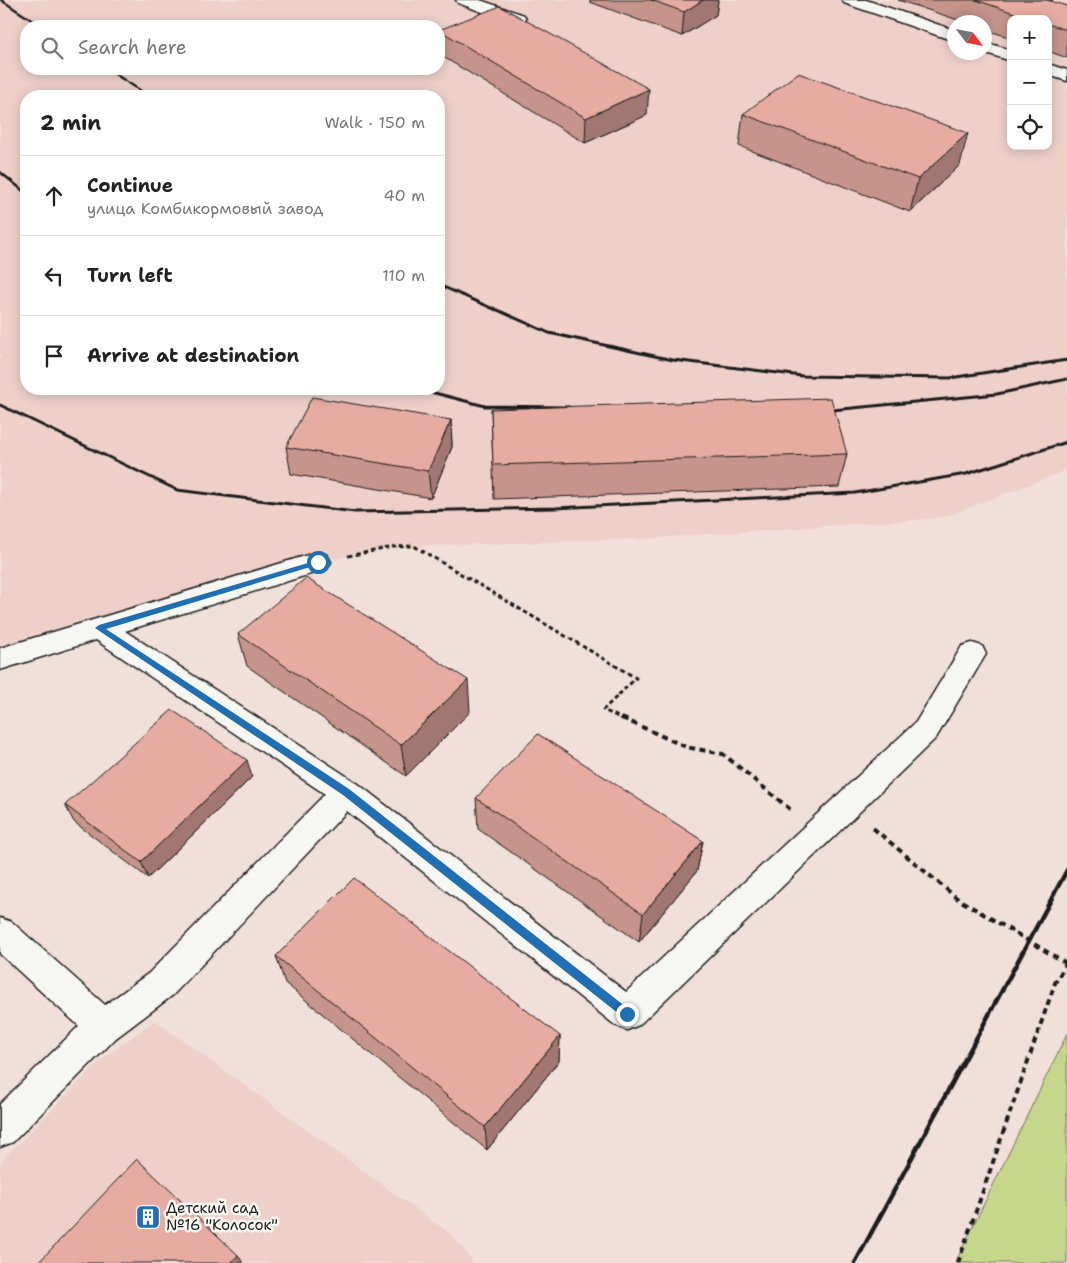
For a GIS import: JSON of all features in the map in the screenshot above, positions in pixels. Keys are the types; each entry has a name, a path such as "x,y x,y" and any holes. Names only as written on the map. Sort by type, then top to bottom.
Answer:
{"street":[{"path":"464,0 518,19"},
{"path":"850,0 947,34"},
{"path":"992,50 1007,55"},
{"path":"1052,70 1067,76"},
{"path":"0,659 318,562"},
{"path":"99,628 346,792 627,1014 926,730 972,654"},
{"path":"0,1129 104,1026 160,984 346,792"},
{"path":"0,933 104,1026"}],"path":[{"path":"318,562 394,547 414,546 636,678 603,710 686,747 723,754 817,832"},
{"path":"841,810 884,835 958,899 1067,962 1055,982 958,1263"}],"shaded area":[{"path":"0,0 1067,0 1067,470 942,518 640,539 394,547 318,562 0,659"},
{"path":"155,1020 452,1235 474,1263 0,1263 0,1162 102,1059"}],"green space":[{"path":"1067,1034 1067,1263 955,1263"}],"building":[{"path":"651,0 703,0 684,12"},
{"path":"976,0 1047,0 1067,6 1067,30 1052,25 1052,15 1020,15"},
{"path":"500,6 649,89 586,118 445,34 445,28"},
{"path":"798,73 968,133 918,179 743,114"},
{"path":"312,397 451,420 428,471 286,447"},
{"path":"831,398 847,454 493,465 491,409"},
{"path":"306,578 468,680 401,745 238,634"},
{"path":"172,710 247,760 141,862 65,805"},
{"path":"538,734 703,841 643,914 476,798"},
{"path":"354,878 560,1036 485,1127 276,956"},
{"name":"Детский сад №16 \"Колосок\"","path":"137,1159 238,1255 231,1263 38,1263"}],"railway":[{"path":"1,0 32,20"},
{"path":"116,75 140,90"},
{"path":"0,172 20,188"},
{"path":"445,288 496,310"},
{"path":"493,308 549,333 673,360 802,376 950,378 1067,360"},
{"path":"822,411 997,394 1067,379"},
{"path":"442,395 485,406 569,407"},
{"path":"0,405 177,490 355,512 555,508 855,493 966,474 1067,442"},
{"path":"855,1263 1067,870"}],"place":[{"name":"Детский сад №16 \"Колосок\"","path":"148,1217"}],"route":[{"path":"318,562 99,628 346,792 627,1014"}]}
